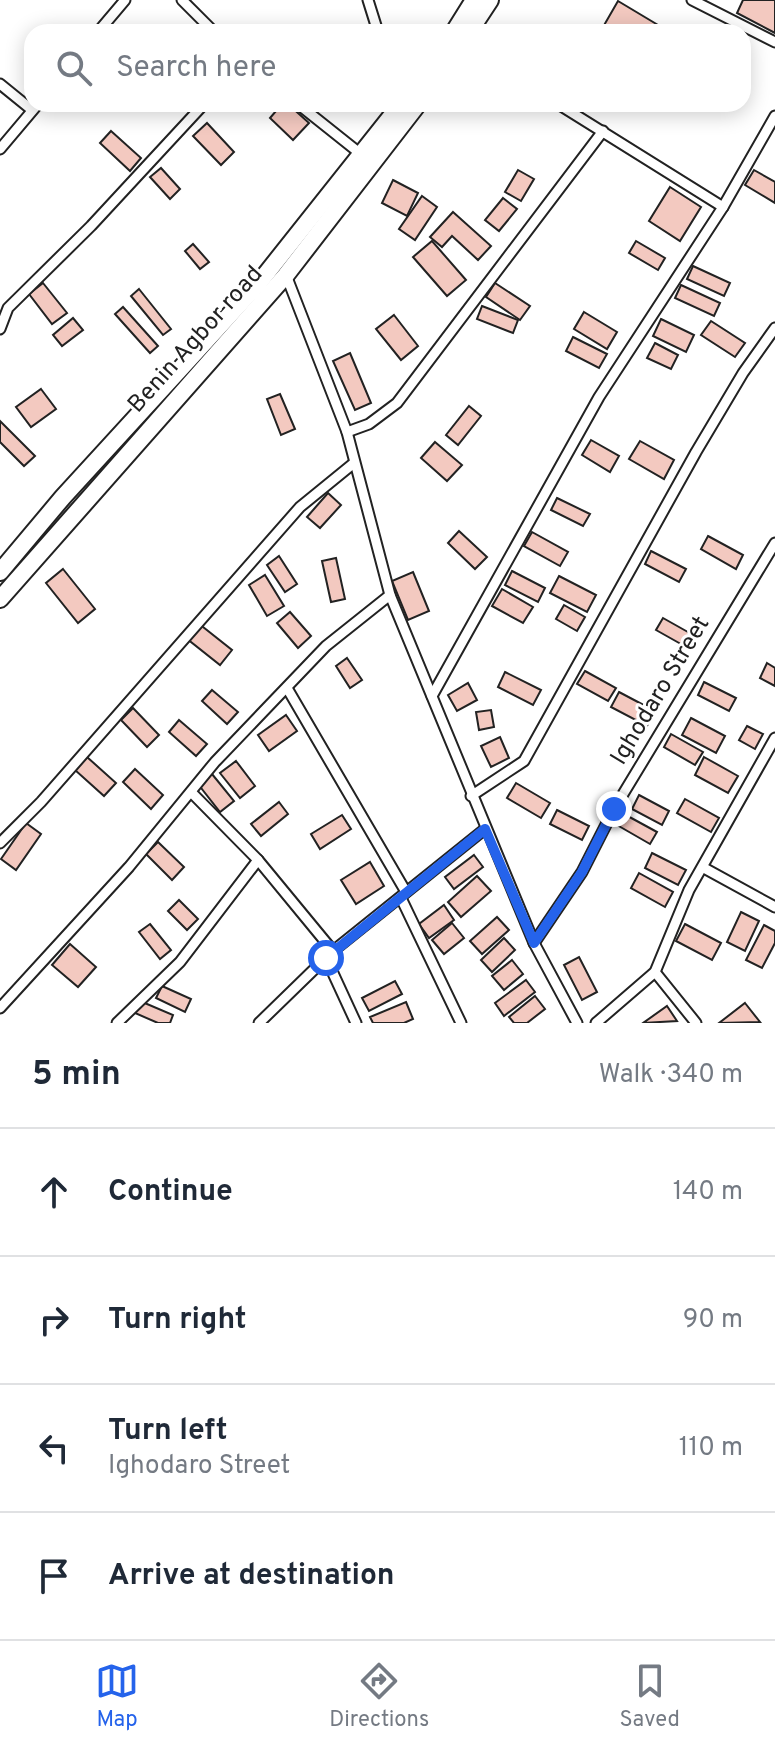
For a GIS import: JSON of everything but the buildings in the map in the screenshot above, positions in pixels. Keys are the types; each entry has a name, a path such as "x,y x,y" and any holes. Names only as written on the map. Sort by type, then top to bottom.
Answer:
{"highway":[{"path":"459,24 474,0"},
{"path":"474,24 490,0"},
{"name":"Benin Agbor road","path":"0,572 63,497 258,284 395,112"},
{"name":"Benin Agbor road","path":"0,599 286,275 412,112"},
{"path":"63,497 78,511"}],"street":[{"path":"105,24 125,0"},
{"path":"182,0 206,24"},
{"path":"368,0 376,24"},
{"path":"692,0 739,24"},
{"path":"751,30 775,42"},
{"path":"0,84 24,100"},
{"path":"0,149 31,112"},
{"path":"0,329 8,308 91,226 197,112"},
{"path":"308,112 362,155"},
{"path":"571,112 723,207"},
{"path":"432,696 599,397 723,207 775,116"},
{"path":"347,432 369,424 397,403 603,131"},
{"path":"286,275 347,432 390,595 485,829 534,943 572,1021"},
{"path":"471,796 524,761 696,452 743,373 775,328"},
{"path":"0,843 41,802 300,507 354,463"},
{"name":"Ighodaro Street","path":"534,943 582,872 614,809 775,543"},
{"path":"0,1008 129,867 215,762 326,646 390,595"},
{"path":"287,688 404,895 461,1023"},
{"path":"596,1023 655,972 689,890 775,738"},
{"path":"191,792 258,860 329,955 356,1023"},
{"path":"259,1023 329,955 485,829"},
{"path":"117,1023 180,962 258,860"},
{"path":"704,868 775,907"},
{"path":"655,972 696,1023"}],"route":[{"path":"326,958 485,829 534,943 550,924 582,872 614,809"}]}
